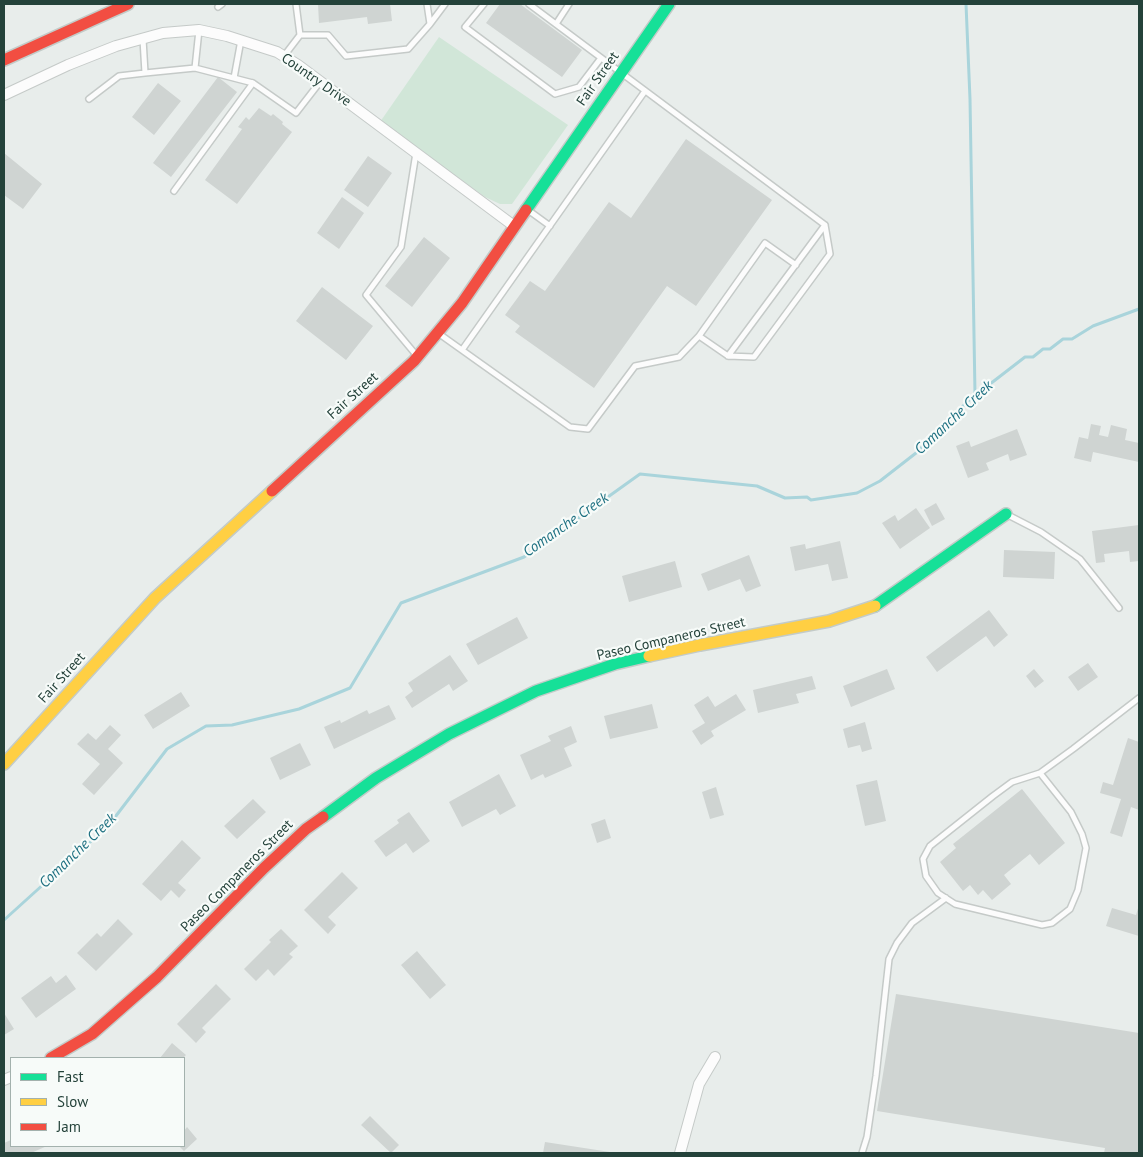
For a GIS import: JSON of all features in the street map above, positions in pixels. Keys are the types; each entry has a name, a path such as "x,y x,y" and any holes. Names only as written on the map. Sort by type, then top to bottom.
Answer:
{"main road":[{"path":"4,60 128,4"},
{"name":"Fair Street","path":"4,764 155,598 252,507 367,405 417,356 438,332 467,296 499,251 514,226 669,4"},
{"name":"Paseo Companeros Street","path":"53,1057 92,1034 157,977 264,868 306,829 376,778 448,734 536,691 615,664 700,645 828,621 877,605 922,574 956,547 1006,514"}],"street":[{"name":"Country Drive","path":"4,95 116,46 163,33 199,30 241,40 276,52 320,81 514,226"},
{"path":"680,1153 699,1084 715,1057"}],"lane":[{"path":"284,57 300,35 296,4"},
{"path":"427,4 430,24"},
{"path":"300,35 328,35 346,56 408,49 445,4"},
{"path":"484,4 465,27 555,94 579,87 601,58"},
{"path":"529,4 826,225 830,254 754,357 728,356 699,336"},
{"path":"556,24 569,4"},
{"path":"195,68 199,30"},
{"path":"143,38 145,73"},
{"path":"234,78 241,40"},
{"path":"88,100 119,76 195,68 252,83 296,113 320,81"},
{"path":"174,191 252,83"},
{"path":"462,350 645,91"},
{"path":"416,153 401,247 366,295 417,356"},
{"path":"526,209 550,226"},
{"path":"728,356 826,225"},
{"path":"438,332 570,427 588,429 635,366 679,357 699,336 765,243 796,265"},
{"path":"1006,514 1040,532 1080,560 1119,608"},
{"path":"1040,773 1071,812 1082,834 1086,848 1078,890 1070,909 1052,923 1042,925 955,904 938,893 926,876 923,859 930,846 1012,782 1040,773 1139,698"},
{"path":"862,1153 867,1137 876,1076 889,959 897,943 912,924 946,898"}],"green space":[{"path":"439,37 568,125 512,204 500,204 485,197 380,122"}],"building":[{"path":"318,4 390,4 392,21 368,24 367,17 319,23"},
{"path":"500,4 520,4 582,50 562,77 486,23"},
{"path":"218,77 237,92 171,177 153,163"},
{"path":"158,83 181,101 154,135 132,117"},
{"path":"259,108 271,116 273,114 292,132 237,204 205,180 242,129 238,127 246,117 249,120"},
{"path":"686,139 772,200 696,306 667,286 594,388 515,332 520,326 505,315 530,281 545,291 609,202 631,218"},
{"path":"4,153 42,184 23,209 4,195"},
{"path":"368,156 392,173 368,207 344,190"},
{"path":"342,197 364,213 339,249 317,233"},
{"path":"424,237 450,258 412,307 385,286"},
{"path":"322,287 373,326 346,360 296,321"},
{"path":"1091,424 1101,426 1099,435 1108,437 1111,425 1127,429 1125,440 1139,443 1139,462 1093,452 1091,462 1074,458 1079,437 1088,439"},
{"path":"1017,429 1027,455 1010,461 1008,454 986,463 989,470 968,478 956,446 969,441 971,447"},
{"path":"936,503 945,519 932,526 924,510"},
{"path":"916,508 930,528 900,549 882,523 895,515 898,521"},
{"path":"1139,525 1139,561 1130,562 1129,551 1104,554 1105,562 1096,563 1092,531"},
{"path":"840,541 848,578 832,581 828,564 795,571 790,547 805,544 806,549"},
{"path":"1004,550 1055,552 1054,579 1003,577"},
{"path":"749,555 761,586 746,592 740,579 708,591 701,574"},
{"path":"675,561 682,587 629,602 622,576"},
{"path":"989,610 1008,635 994,647 986,636 937,672 926,657"},
{"path":"517,617 528,638 478,665 466,644"},
{"path":"450,655 468,681 453,691 449,684 412,708 405,697 413,691 408,683"},
{"path":"1088,663 1098,677 1078,691 1068,677"},
{"path":"887,669 895,689 851,707 843,686"},
{"path":"1034,669 1044,681 1035,688 1026,676"},
{"path":"812,676 816,689 796,694 799,703 758,713 753,690"},
{"path":"181,692 190,706 153,729 144,715"},
{"path":"736,694 746,710 711,731 714,736 701,745 692,731 705,723 694,705 708,696 715,707"},
{"path":"652,704 658,728 610,739 604,716"},
{"path":"389,705 396,719 334,749 324,727 340,720 341,723 367,710 369,714"},
{"path":"865,722 872,749 862,752 860,745 848,748 843,729"},
{"path":"110,725 121,735 108,749 123,763 94,795 82,784 100,764 77,744 88,733 96,740"},
{"path":"571,726 577,742 564,748 572,766 545,778 543,774 531,780 520,755 551,741 548,736"},
{"path":"1128,738 1139,742 1139,810 1131,807 1122,837 1110,833 1121,799 1100,793 1103,782 1113,785"},
{"path":"300,743 311,765 280,780 270,758"},
{"path":"499,774 516,806 500,815 496,809 462,827 449,802"},
{"path":"877,780 886,821 865,826 856,785"},
{"path":"716,787 724,815 710,819 702,792"},
{"path":"1022,789 1065,843 1039,865 1030,854 1004,875 1011,884 992,900 983,890 978,895 970,885 963,891 940,862 956,848 953,844"},
{"path":"253,799 266,812 237,839 224,826"},
{"path":"409,812 430,841 413,853 406,843 386,857 374,841 399,823 397,820"},
{"path":"605,819 611,838 597,843 591,824"},
{"path":"182,840 201,858 178,883 186,890 179,898 171,890 161,901 142,884"},
{"path":"342,872 358,888 328,917 336,925 328,934 304,910"},
{"path":"1139,905 1139,936 1106,926 1112,908 1136,915"},
{"path":"118,919 133,934 96,971 77,953 97,933 101,937"},
{"path":"281,929 298,946 289,954 293,957 274,976 268,969 256,981 244,969"},
{"path":"417,951 446,985 430,999 401,965"},
{"path":"66,975 76,989 36,1018 21,998 51,976 56,983"},
{"path":"216,984 231,999 202,1028 206,1032 196,1043 177,1024"},
{"path":"896,994 1139,1033 1139,1153 1104,1153 1105,1148 877,1111"},
{"path":"4,1013 14,1029 4,1035"},
{"path":"172,1043 186,1055 184,1057 161,1057"},
{"path":"370,1116 399,1145 391,1153 361,1125"},
{"path":"187,1127 197,1139 184,1151 180,1147 185,1147 185,1130"},
{"path":"10,1140 10,1147 45,1147 31,1153 4,1153 4,1143"},
{"path":"545,1142 610,1152 610,1153 543,1153"}],"waterway":[{"path":"966,4 970,99 975,394"},
{"name":"Comanche Creek","path":"4,920 109,825 167,749 206,726 232,725 299,709 350,688 401,603 524,557 640,474 757,486 785,498 807,497 811,500 857,493 880,481 916,453 968,401 1025,357 1033,357 1043,349 1050,349 1063,339 1072,339 1093,326 1139,309"}],"traffic: fast":[{"path":"526,210 669,4"},
{"path":"875,606 1006,514"},
{"path":"323,817 376,778 449,734 536,691 615,664 649,656"}],"traffic: slow":[{"path":"4,764 155,598 272,491"},
{"path":"649,656 829,621 875,606"}],"traffic: jam":[{"path":"4,60 128,4"},
{"path":"272,491 414,361 462,303 526,210"},
{"path":"53,1057 92,1034 157,977 264,868 306,829 323,817"}]}
